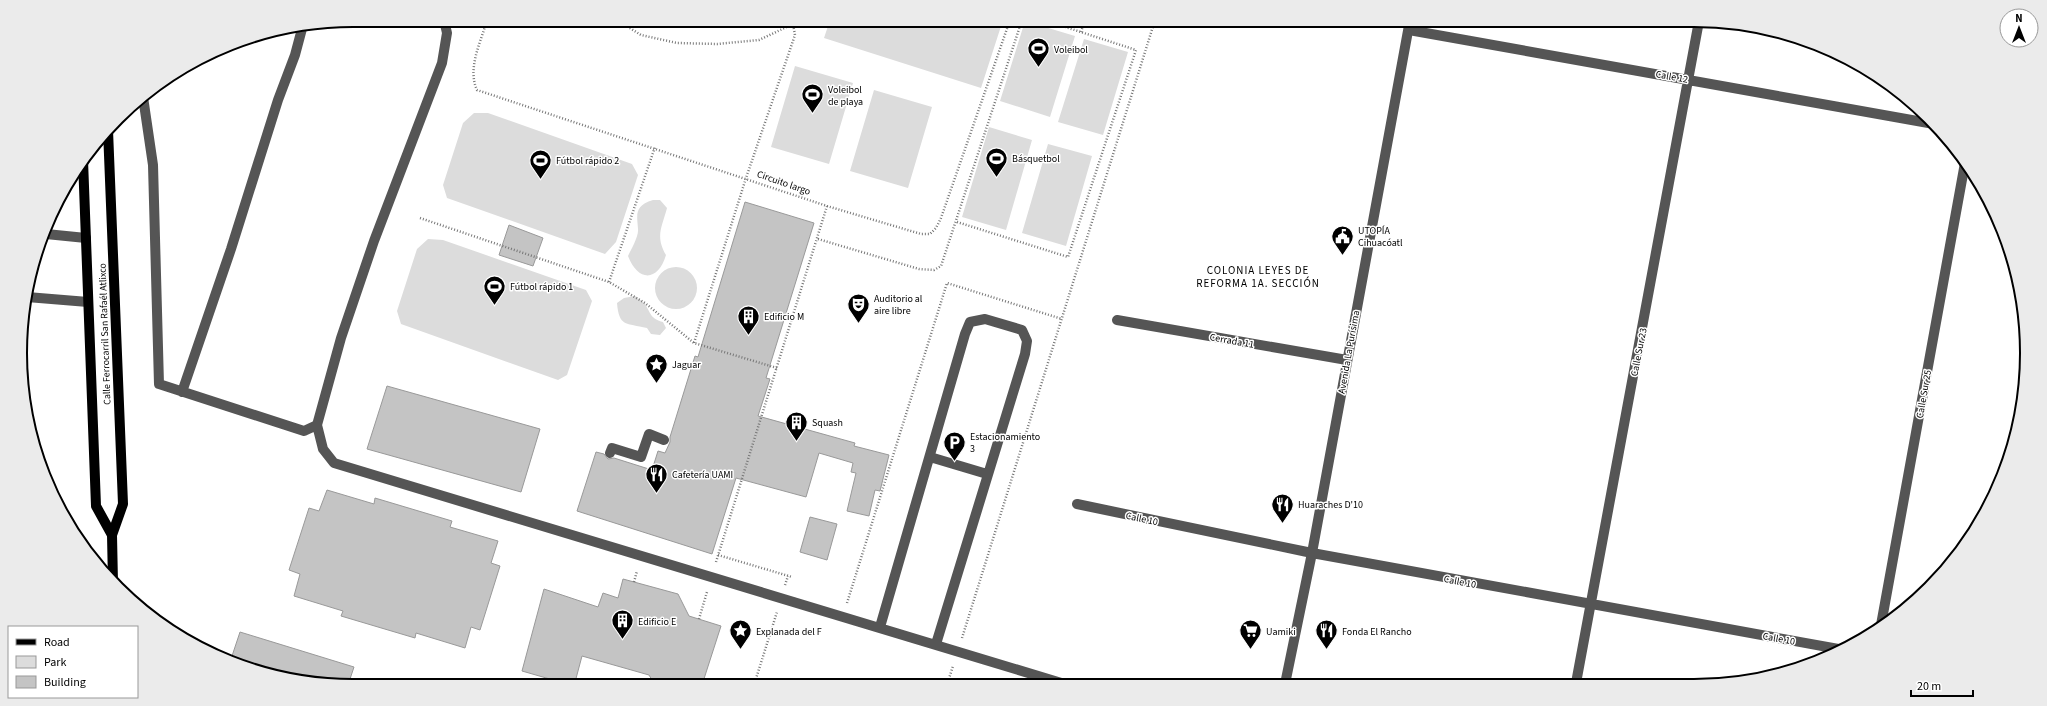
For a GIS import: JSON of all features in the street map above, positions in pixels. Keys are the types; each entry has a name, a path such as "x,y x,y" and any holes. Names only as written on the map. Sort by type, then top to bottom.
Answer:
{"main road":[{"name":"Calle Ferrocarril San Rafaél Atlixco","path":"108,138 123,504 112,535 113,573"},
{"name":"Calle Ferrocarril San Rafaél Atlixco","path":"83,170 96,506 112,535"}],"street":[{"path":"446,27 447,33 442,63 374,241 341,338 316,425 323,448 334,463 558,532 712,575 1051,679"},
{"name":"Avenida La Purísima","path":"1286,679 1312,553 1409,27"},
{"name":"Calle 12","path":"1419,27 1925,122"},
{"name":"Calle Sur 23","path":"1577,679 1698,27"},
{"path":"182,392 231,249 269,127 302,31"},
{"path":"144,103 153,165 159,384 304,431 316,425"},
{"name":"Calle Sur 25","path":"1883,618 1964,170"},
{"path":"49,234 86,238"},
{"path":"32,297 88,302"},
{"path":"880,627 965,334 970,322 985,319 1022,330 1027,341 1025,354 936,644"},
{"name":"Cerrada 11","path":"1117,320 1347,360"},
{"path":"610,453 612,448 641,458 649,434 664,440"},
{"path":"930,457 988,474"},
{"name":"Calle 10","path":"1078,504 1312,553 1590,605 1832,648"}],"path":[{"path":"485,27 473,66 474,82 477,90 746,178 694,343"},
{"name":"Circuito largo","path":"628,27 641,35 677,43 717,44 759,40 787,27"},
{"name":"Circuito largo","path":"794,27 795,35 746,178 827,206 921,234 930,234 941,218 1008,27"},
{"path":"818,239 919,270 934,270 941,266 957,222 1020,27"},
{"path":"957,222 1068,257 1136,50 1066,27"},
{"path":"1081,32 1082,27"},
{"path":"958,651 1153,27"},
{"path":"609,282 655,148"},
{"path":"792,577 718,555 758,421 777,368 827,206"},
{"path":"420,218 609,282 645,303 694,343 777,368"},
{"path":"843,616 947,283 1062,319"},
{"path":"699,619 712,575"},
{"path":"756,679 768,641"}],"green space":[{"path":"828,27 1001,27 981,88 824,38"},
{"name":"Voleibol","path":"1023,27 1045,27 1075,36 1050,117 1000,101"},
{"path":"1084,39 1128,52 1103,135 1058,122"},
{"name":"Voleibol de playa","path":"795,66 853,83 829,164 771,147"},
{"name":"Voleibol de playa","path":"874,90 932,107 908,188 850,171"},
{"name":"Fútbol rápido 2","path":"474,113 488,113 632,164 638,175 616,242 605,254 447,198 443,185 463,123"},
{"name":"Básquetbol","path":"989,127 1032,140 1006,230 962,217"},
{"name":"Básquetbol","path":"1048,144 1092,156 1066,246 1022,233"},
{"path":"653,200 660,200 667,208 660,232 661,242 666,255 658,270 653,274 648,275 637,271 632,265 628,256 638,232 638,211 642,205"},
{"name":"Fútbol rápido 1","path":"428,239 443,240 586,290 592,301 567,375 558,380 401,324 397,311 417,249"},
{"path":"676,267 691,273 697,288 691,303 676,309 661,303 655,288 661,273"},
{"path":"635,296 644,303 654,318 663,322 666,328 660,335 651,334 647,328 625,323 622,320 618,311 617,303 624,298"}],"building":[{"path":"745,202 814,223 766,378 770,379 758,416 855,443 854,446 889,455 880,491 875,490 869,516 847,511 856,473 851,472 853,463 819,453 806,497 736,478 712,554 577,511 596,452 604,454 608,459 614,458 652,470 658,451 665,453 670,442 670,437 695,356 698,357"},
{"path":"509,225 543,238 533,266 499,255"},
{"path":"387,386 540,429 521,492 367,449"},
{"path":"327,490 374,504 375,498 452,521 450,527 498,541 491,563 500,566 480,630 471,627 465,648 416,633 415,638 341,616 343,611 294,596 300,574 289,570 309,508 319,511"},
{"path":"810,517 837,524 827,560 800,552"},
{"name":"Edificio E","path":"623,579 678,594 689,616 721,626 704,679 651,679 649,675 582,656 576,679 550,679 522,671 544,589 598,607 603,593 618,598"},
{"path":"240,632 354,667 350,679 310,676 269,668 232,656"}],"place":[{"name":"Voleibol","path":"1038,68"},
{"name":"Voleibol de playa","path":"812,114"},
{"name":"Básquetbol","path":"997,178"},
{"name":"Fútbol rápido 2","path":"541,180"},
{"name":"UTOPÍA Cihuacóatl","path":"1342,256"},
{"name":"Fútbol rápido 1","path":"495,306"},
{"name":"Auditorio al aire libre","path":"859,324"},
{"name":"Edificio M","path":"748,336"},
{"name":"Jaguar","path":"657,384"},
{"name":"Squash","path":"796,442"},
{"name":"Estacionamiento 3","path":"954,462"},
{"name":"Cafetería UAMI","path":"657,494"},
{"name":"Huaraches D'10","path":"1282,524"},
{"name":"Edificio E","path":"623,640"},
{"name":"Explanada del F","path":"741,650"},
{"name":"Uamiki","path":"1250,650"},
{"name":"Fonda El Rancho","path":"1326,650"}],"district":[{"name":"COLONIA LEYES DE REFORMA 1A. SECCIÓN","path":"1258,276"}]}
